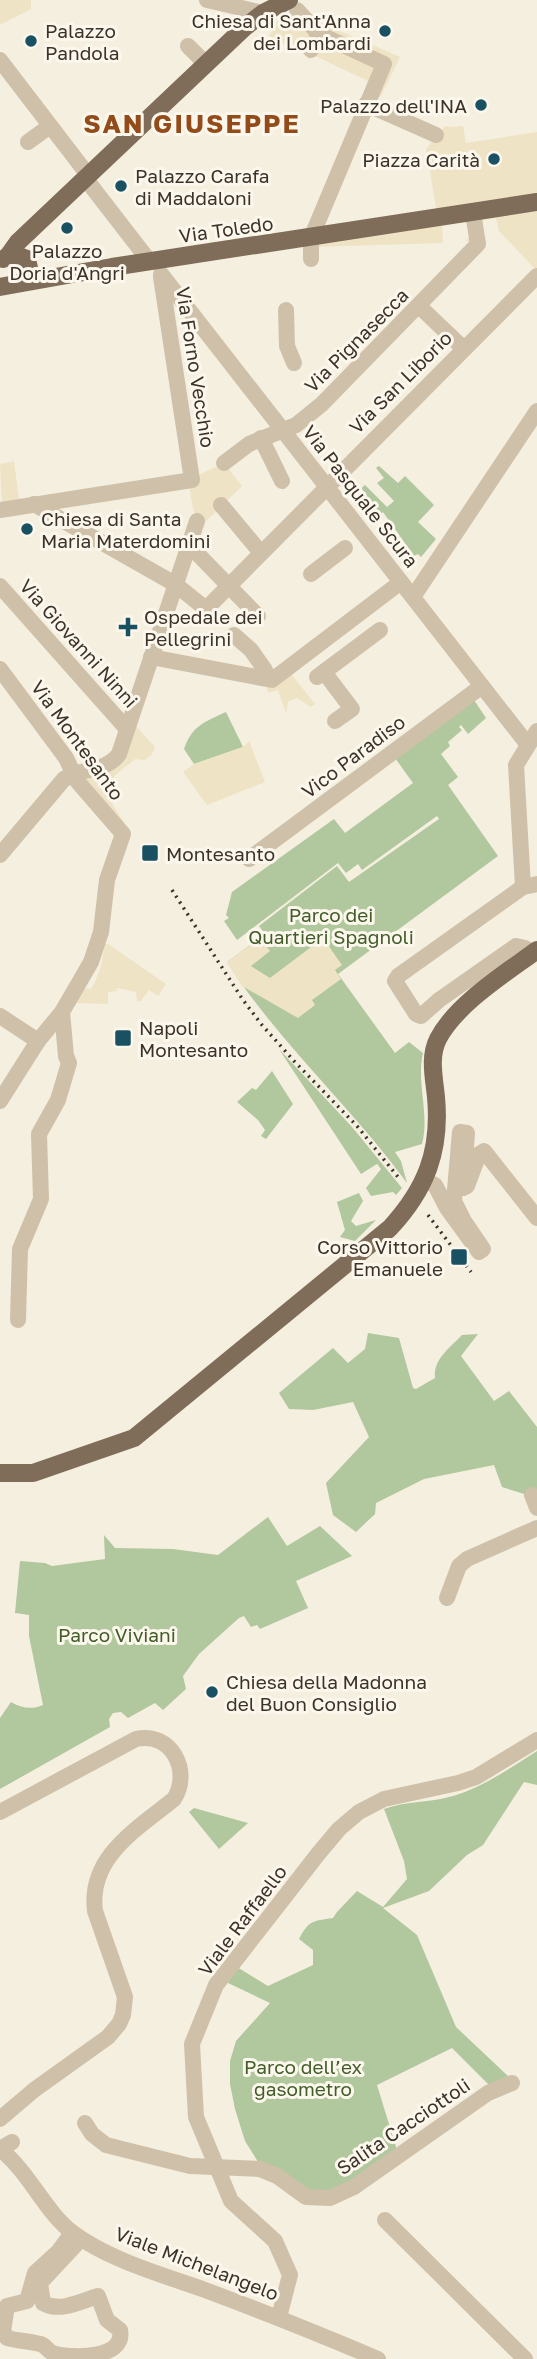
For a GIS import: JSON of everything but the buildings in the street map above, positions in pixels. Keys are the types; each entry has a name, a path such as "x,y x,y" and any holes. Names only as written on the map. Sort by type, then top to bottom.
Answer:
{"main road":[{"path":"4,259 18,254 29,264 30,273 12,285 3,278 0,268 4,259 18,242 206,64 246,16 293,5"},
{"path":"473,213 537,202"},
{"name":"Via Toledo","path":"12,285 156,266 473,213"},
{"path":"1,1473 33,1473 134,1438 369,1246 402,1214 424,1180 436,1142 433,1059 438,1039 456,1015 534,952"}],"street":[{"path":"207,0 246,16"},
{"path":"293,5 319,34 384,64 311,238 311,260"},
{"path":"311,50 319,34"},
{"path":"188,46 206,64"},
{"name":"Via Pasquale Scura","path":"0,60 7,83 50,126 86,177 482,686 532,738"},
{"path":"366,104 436,135"},
{"path":"28,142 50,126"},
{"name":"Via Pignasecca","path":"223,463 243,448 296,425 315,411 478,244 473,213"},
{"name":"Via Forno Vecchio","path":"34,504 192,480 156,266"},
{"name":"Via San Liborio","path":"175,584 206,609 537,276"},
{"path":"419,306 463,348"},
{"path":"286,310 287,346 294,363"},
{"path":"413,597 537,411"},
{"path":"261,438 282,481"},
{"path":"1,506 34,504 175,584"},
{"path":"221,505 261,553"},
{"path":"0,855 61,782 74,773 99,769 119,754 197,521"},
{"path":"189,545 258,616"},
{"path":"311,574 345,548"},
{"path":"151,657 272,680 401,582"},
{"name":"Via Giovanni Ninni","path":"0,586 128,724"},
{"path":"335,721 352,709 321,674 380,630"},
{"path":"234,635 251,650 265,670"},
{"name":"Via Montesanto","path":"0,668 66,758 78,781 123,834 107,880 101,932 91,962 62,1012"},
{"name":"Vico Paradiso","path":"249,859 482,686"},
{"path":"532,738 516,765 530,885 398,976 395,981 416,1014 421,1016 439,1000 516,946 534,952"},
{"path":"0,1101 38,1041 62,1012"},
{"path":"18,1320 20,1249 41,1199 40,1134 58,1100 69,1063 62,1012"},
{"path":"0,1016 38,1041"},
{"path":"424,1180 435,1185 447,1208 479,1252 483,1249 454,1201 460,1132 467,1133 463,1188 467,1186 479,1154 484,1151 537,1218"},
{"path":"447,1598 459,1566 467,1559 537,1528"},
{"path":"0,1812 136,1739 148,1737 160,1741 179,1762 182,1776 180,1789 174,1799 115,1847 102,1864 94,1888 95,1911 125,1997 119,2024 102,2042 30,2093 4,2131"},
{"name":"Viale Raffaello","path":"279,2318 290,2275 275,2241 231,2201 195,2117 192,2045 216,1985 318,1854 339,1829 359,1812 384,1798 476,1777 537,1740"},
{"name":"Salita Cacciottoli","path":"85,2123 92,2134 106,2145 190,2166 260,2169 277,2176 306,2197 330,2198 354,2187 488,2093 512,2083"},
{"name":"Viale Michelangelo","path":"4,2131 25,2174 77,2236 123,2260 279,2318 379,2359"},
{"path":"385,2220 525,2359"},
{"path":"77,2236 40,2283 43,2303 63,2307 98,2295 107,2320 120,2330 121,2341 117,2347 110,2352 86,2357 52,2353 44,2344 7,2338 3,2331 7,2306 27,2301 36,2273 77,2236"}],"green space":[{"path":"379,466 398,483 405,476 434,505 418,522 436,539 421,557 418,554 414,556 383,512 376,519 353,495 365,485 387,507 394,501 377,483 384,478 376,468"},
{"name":"Parco dei Quartieri Spagnoli","path":"474,700 486,718 468,734 461,725 459,727 462,730 448,742 450,746 441,754 458,777 448,785 498,856 338,974 395,1053 409,1042 423,1053 421,1076 425,1121 422,1144 395,1152 401,1161 407,1183 269,1019 227,962 265,934 259,926 337,866 349,882 439,819 437,816 362,870 358,864 346,873 338,863 237,940 224,921 229,918 226,915 232,892 334,819 345,833 413,783 395,758"},
{"path":"226,712 243,747 194,764 184,749 187,741 205,722"},
{"path":"279,1049 352,1127 402,1188 396,1195 393,1192 371,1196 366,1188 381,1169 377,1164 361,1174"},
{"path":"272,1071 293,1104 266,1139 261,1136 265,1130 258,1120 237,1102 252,1088 256,1090"},
{"path":"359,1193 363,1201 351,1221 356,1226 376,1220 355,1241 340,1237 345,1230 337,1202"},
{"path":"368,1333 399,1338 413,1388 416,1389 435,1378 439,1359 462,1335 478,1334 461,1356 494,1401 509,1391 537,1427 537,1498 502,1487 494,1465 424,1479 376,1503 375,1514 356,1532 333,1515 326,1483 369,1437 353,1402 313,1410 289,1409 279,1393 333,1348 348,1363 365,1349"},
{"name":"Parco Viviani","path":"268,1517 287,1546 320,1526 352,1556 296,1581 308,1608 260,1629 257,1625 251,1627 244,1616 239,1618 199,1654 183,1676 186,1689 163,1710 155,1703 128,1718 121,1712 113,1713 109,1719 110,1727 0,1789 0,1718 11,1702 27,1708 43,1705 29,1636 29,1615 15,1613 20,1561 52,1566 105,1559 104,1535 115,1548 173,1549 218,1555"},
{"name":"Parco dell’ex gasometro","path":"537,1751 537,1785 524,1782 483,1845 467,1855 429,1891 383,1908 417,1935 456,2027 509,2077 490,2086 452,2048 377,2085 397,2150 351,2182 325,2195 307,2194 260,2165 245,2141 230,2084 230,2061 236,2041 270,2003 228,1983 237,1967 268,1986 313,1965 313,1950 299,1939 312,1923 333,1918 357,1891 383,1907 407,1879 404,1861 384,1809 441,1799 472,1789"},
{"path":"194,1808 248,1823 219,1849 189,1812"}],"shaded area":[{"path":"0,0 31,0 31,9 0,25"},
{"path":"305,8 317,21 400,57 381,96 366,104 360,102 368,81 269,36 280,15"},
{"path":"445,126 463,126 466,143 537,132 537,271 499,231 496,218 483,220 484,235 478,244 466,241 472,232 465,222 438,219 426,149"},
{"path":"442,224 443,243 315,247 314,244"},
{"path":"14,461 20,507 2,510 0,464"},
{"path":"224,463 242,486 201,526 193,509 189,485 196,476"},
{"path":"287,669 315,704 311,707 297,698 288,702 286,713 278,690 268,693 266,683"},
{"path":"130,720 155,747 145,760 135,759 114,776 116,787 109,792 116,800 112,804 129,830 77,781 104,767"},
{"path":"249,741 265,782 207,805 183,772 194,764 243,747"},
{"path":"260,938 270,951 251,966 270,978 323,938 342,965 335,970 341,979 312,1000 315,1005 298,1018 242,986 227,962"},
{"path":"105,944 166,984 158,996 149,990 141,1001 137,1001 136,992 117,988 117,991 108,992 108,1004 76,1003 84,988 91,989 95,982"}],"railway":[{"path":"172,890 262,1025 357,1126 398,1177"},
{"path":"428,1215 471,1272"}],"place":[{"name":"Chiesa di Sant'Anna dei Lombardi","path":"385,31"},
{"name":"Palazzo Pandola","path":"31,41"},
{"name":"Palazzo dell'INA","path":"481,105"},
{"name":"Piazza Carità","path":"494,159"},
{"name":"Palazzo Carafa di Maddaloni","path":"121,186"},
{"name":"Palazzo Doria d'Angri","path":"67,228"},
{"name":"Chiesa di Santa Maria Materdomini","path":"27,529"},
{"name":"Ospedale dei Pellegrini","path":"128,627"},
{"name":"Montesanto","path":"150,853"},
{"name":"Napoli Montesanto","path":"123,1038"},
{"name":"Corso Vittorio Emanuele","path":"459,1257"},
{"name":"Chiesa della Madonna del Buon Consiglio","path":"212,1692"}],"district":[{"name":"SAN GIUSEPPE","path":"192,123"}]}
